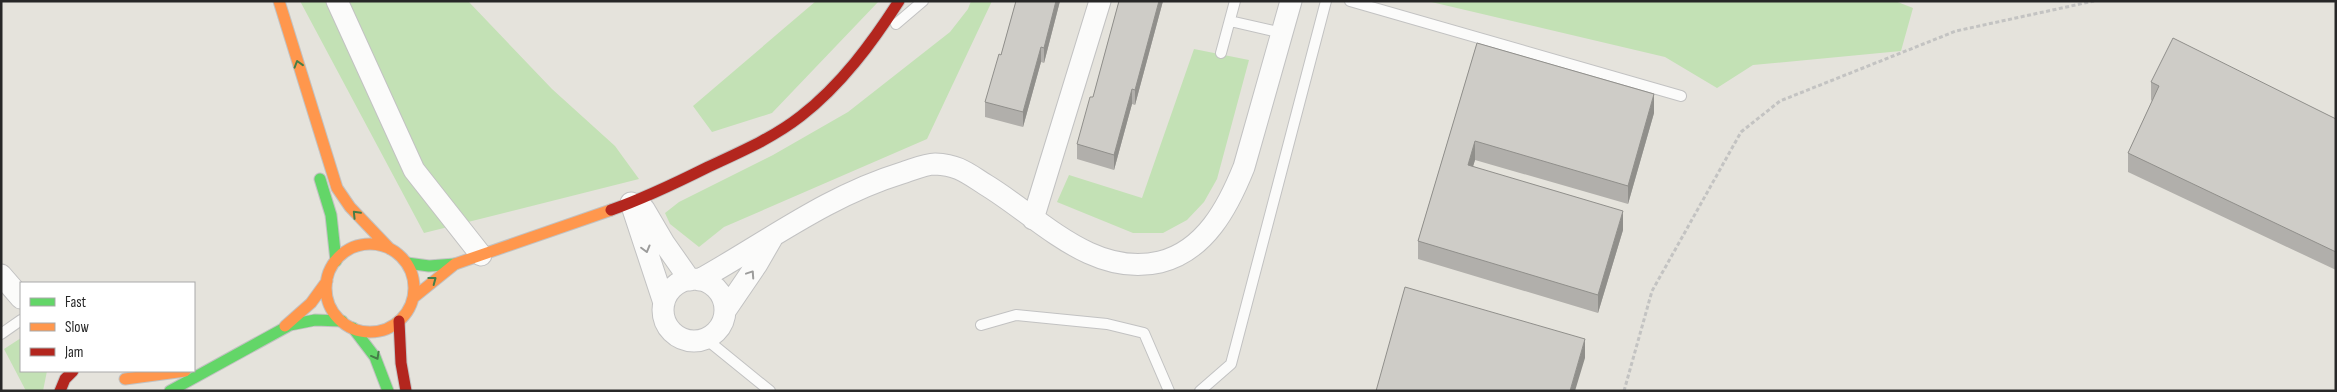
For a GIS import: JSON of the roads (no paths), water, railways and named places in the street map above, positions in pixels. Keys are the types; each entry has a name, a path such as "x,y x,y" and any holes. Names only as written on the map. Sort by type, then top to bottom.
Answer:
{"main road":[{"path":"279,1 337,188 350,207 406,263 413,277 413,298 408,310 399,321 387,328 374,332 354,328"},
{"path":"406,263 429,266 455,264 635,201 761,142 800,116 830,90 867,49 898,1"},
{"path":"316,168 331,215 336,261"},
{"path":"280,330 311,303 327,282 336,261 347,251 360,245 376,244 390,248"},
{"path":"413,298 455,264"},
{"path":"327,282 330,304 342,320 354,328 374,351 388,391"},
{"path":"170,391 280,330 301,322 342,320"},
{"path":"399,321 401,363 406,391"},
{"path":"195,368 235,356"},
{"path":"130,391 121,375 169,372"}],"street":[{"path":"337,1 414,170 481,254"},
{"path":"1033,219 1100,1"},
{"path":"664,303 674,287 694,280 773,236 812,211 869,183 932,164 957,166 1001,194 1033,219 1089,253 1110,261 1131,265 1172,259 1191,248 1208,232 1234,193 1244,167 1291,1"},
{"path":"635,201 664,303 666,322 671,330 687,340 706,339 715,334 721,326 725,311 757,264 773,236"},
{"path":"635,201 664,244 694,280 715,287 722,296 725,311"},
{"path":"1,275 20,297"}],"lane":[{"path":"867,49 924,1"},
{"path":"1221,53 1235,1"},
{"path":"1200,391 1231,364 1326,1"},
{"path":"1350,1 1681,96"},
{"path":"1230,21 1282,33"},
{"path":"981,325 1016,315 1107,324 1144,333 1169,391"},
{"path":"1,334 20,321"},
{"path":"706,339 770,391"}]}
